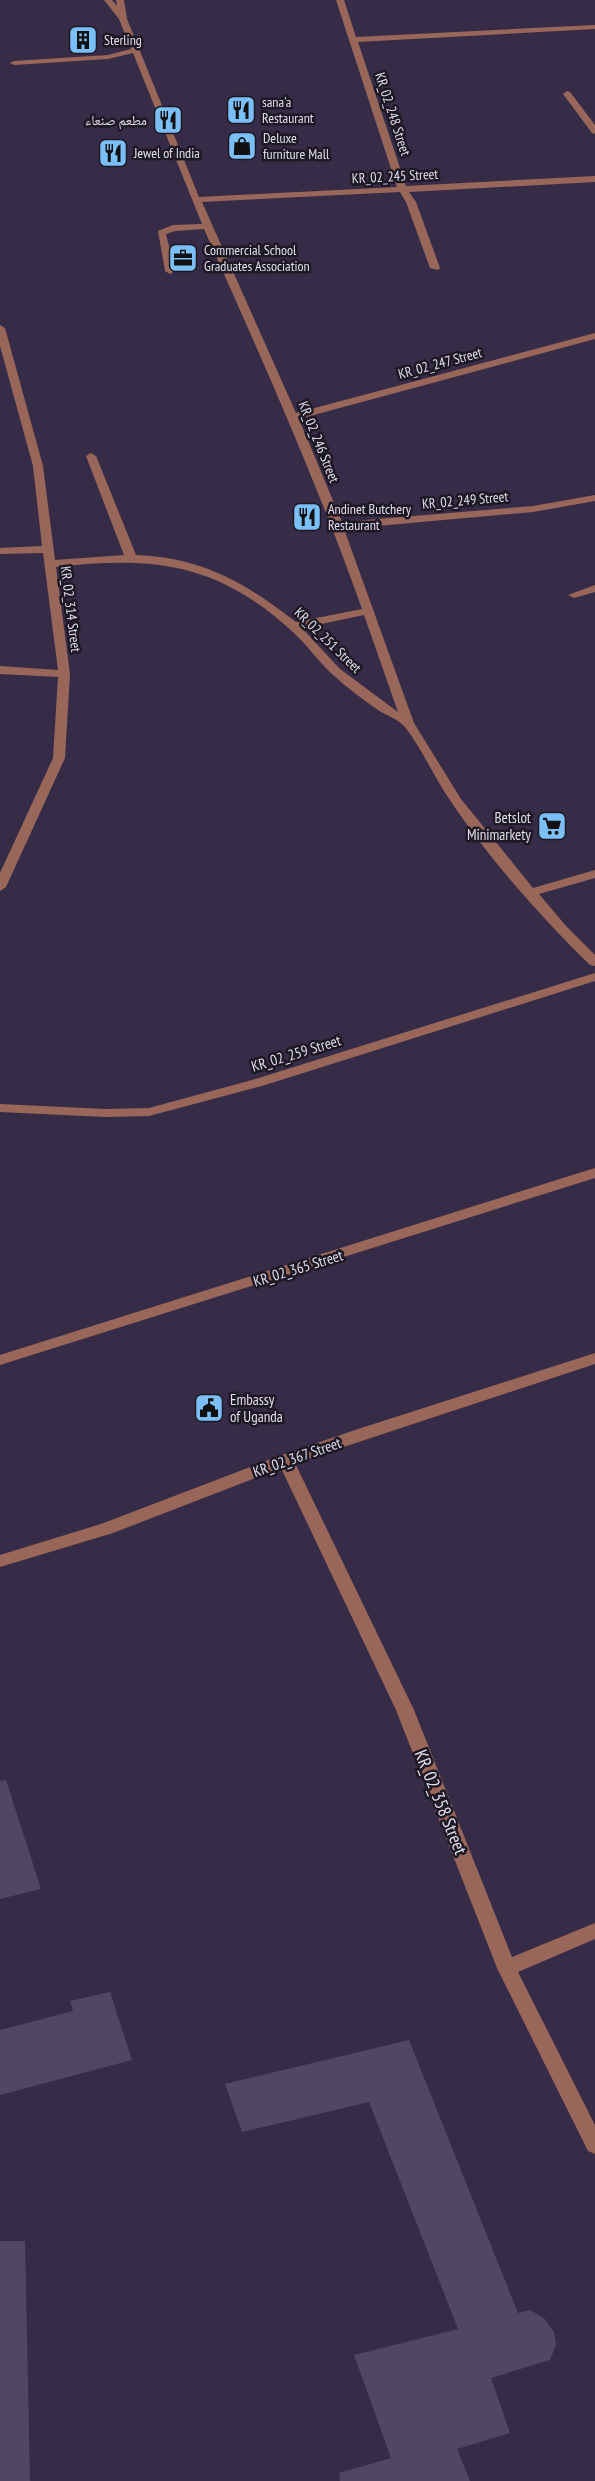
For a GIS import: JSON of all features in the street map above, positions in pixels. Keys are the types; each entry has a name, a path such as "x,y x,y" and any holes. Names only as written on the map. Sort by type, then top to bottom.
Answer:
{"street":[{"name":"KR_02_246 Street","path":"108,0 123,19"},
{"name":"KR_02_246 Street","path":"120,0 123,19 196,200 293,417 338,526 408,723 456,800 529,893 595,962"},
{"name":"KR_02_248 Street","path":"340,0 403,190 411,202 435,268"},
{"path":"355,40 595,27"},
{"path":"14,63 108,57 136,50"},
{"path":"567,94 595,131"},
{"name":"KR_02_245 Street","path":"196,200 595,179"},
{"path":"170,271 160,232 173,228 209,226"},
{"name":"KR_02_314 Street","path":"0,328 38,466 64,674 59,758 4,867 0,886"},
{"name":"KR_02_247 Street","path":"293,417 595,336"},
{"path":"91,456 131,558"},
{"name":"KR_02_249 Street","path":"338,526 533,509 595,498"},
{"path":"0,551 48,549"},
{"name":"KR_02_251 Street","path":"50,564 131,558 170,561 213,572 238,585 295,626 327,663 357,689 408,723"},
{"path":"574,595 595,588"},
{"path":"295,626 369,611"},
{"path":"0,670 64,674"},
{"path":"529,893 595,874"},
{"name":"KR_02_259 Street","path":"0,1108 106,1113 149,1112 257,1083 595,977"},
{"name":"KR_02_365 Street","path":"0,1360 595,1173"},
{"name":"KR_02_367 Street","path":"0,1561 23,1556 123,1522 285,1460 595,1358"},
{"name":"KR_02_358 Street","path":"285,1460 405,1710 507,1968 595,2145"},
{"path":"507,1968 595,1931"}],"building":[{"path":"6,1780 41,1889 0,1899 0,1781"},
{"path":"110,1992 132,2060 0,2095 0,2030 73,2011 70,2001"},
{"path":"409,2040 518,2313 530,2310 544,2318 554,2332 556,2345 550,2360 491,2378 510,2433 457,2449 470,2481 340,2481 339,2473 391,2458 354,2355 458,2329 369,2102 242,2132 225,2084"},
{"path":"0,2241 25,2241 30,2481 0,2481"}],"place":[{"name":"Sterling","path":"83,40"},
{"name":"sana'a Restaurant","path":"241,110"},
{"name":"مطعم صنعاء","path":"168,120"},
{"name":"Deluxe furniture Mall","path":"242,146"},
{"name":"Jewel of India","path":"113,153"},
{"name":"Commercial School Graduates Association","path":"183,258"},
{"name":"Andinet Butchery Restaurant","path":"307,517"},
{"name":"Betslot Minimarkety","path":"552,826"},
{"name":"Embassy of Uganda","path":"209,1408"}]}
